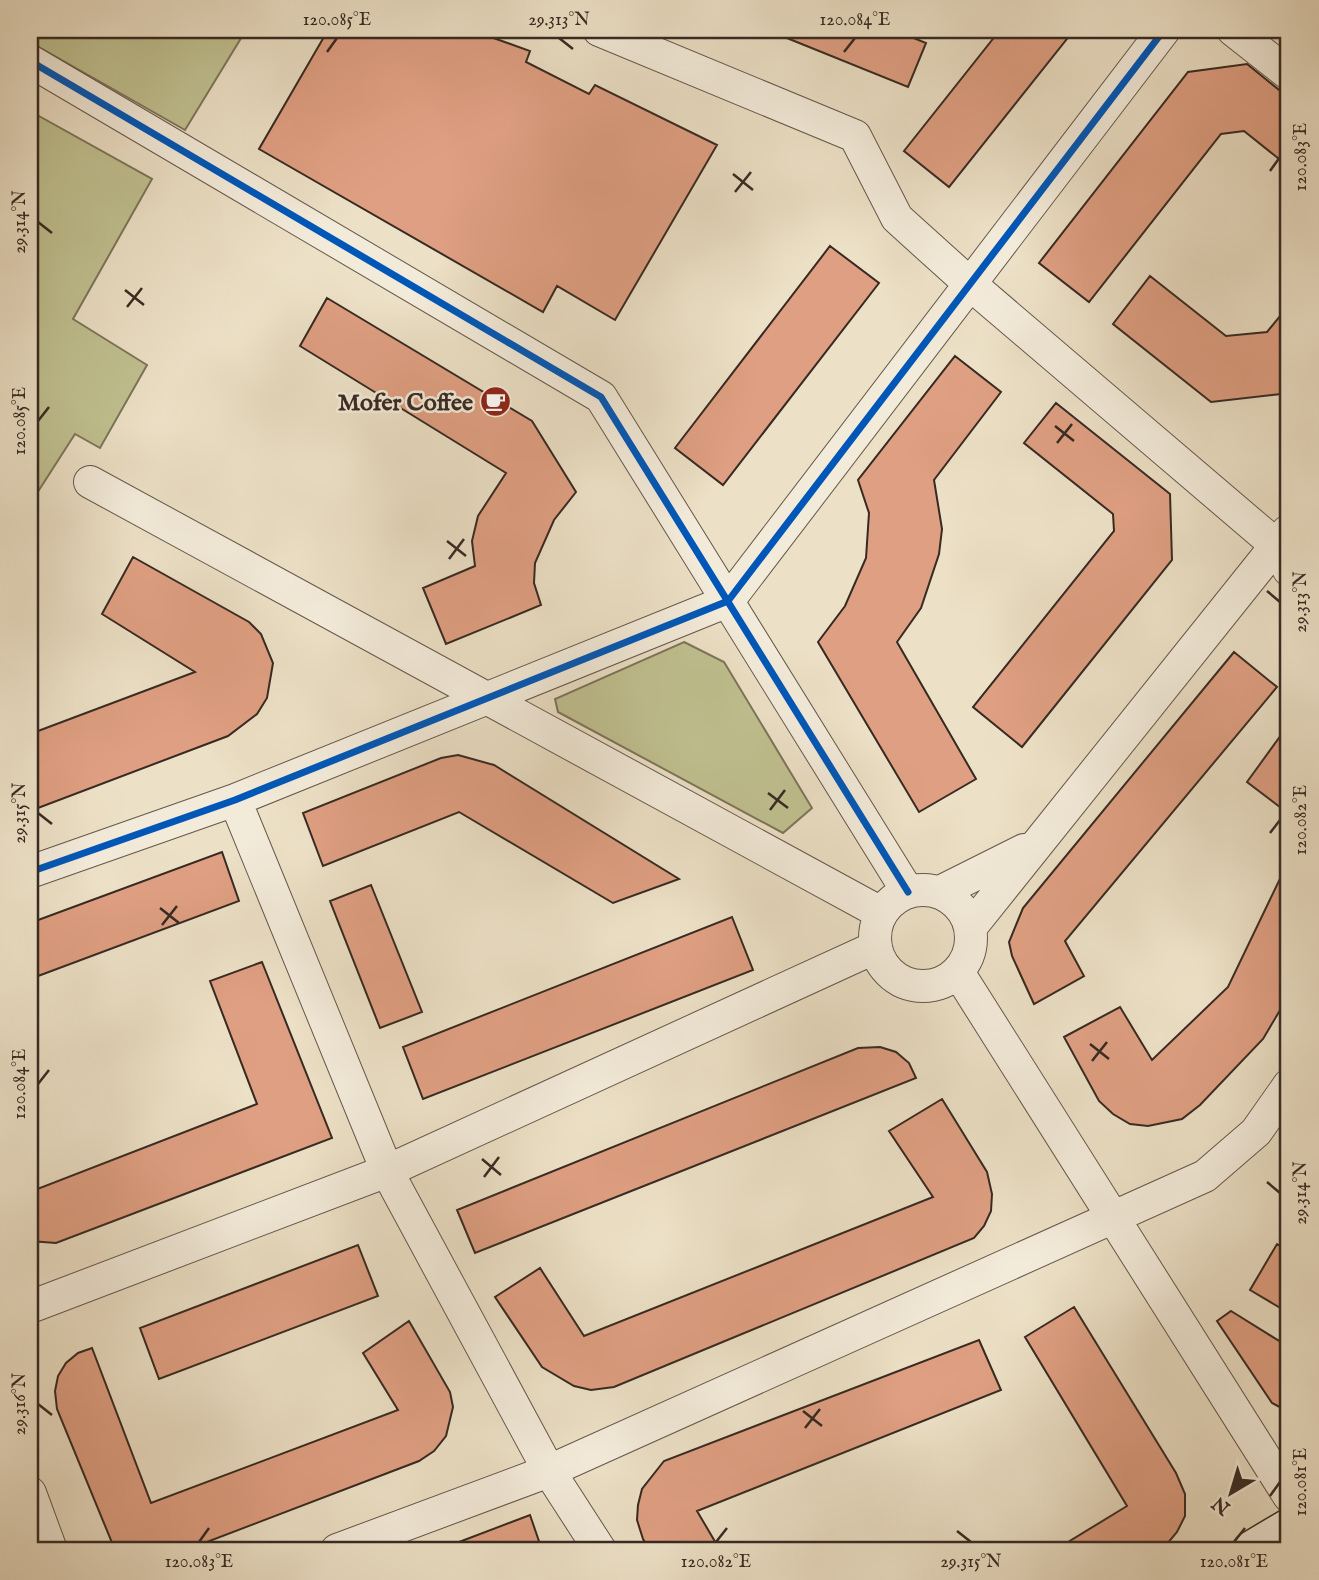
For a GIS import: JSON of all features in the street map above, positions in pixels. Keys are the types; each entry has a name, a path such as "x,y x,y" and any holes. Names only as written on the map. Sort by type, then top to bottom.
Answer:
{"street":[{"path":"600,30 855,136 897,218 970,284 1285,548 1032,847 971,927"},
{"path":"30,872 235,800 728,601 1164,30"},
{"path":"1233,30 1289,74"},
{"path":"30,61 601,397 908,892"},
{"path":"90,482 881,913"},
{"path":"235,800 387,1171 549,1471 600,1550"},
{"path":"940,892 1032,847"},
{"path":"924,890 940,892 954,900 965,912 971,927 972,943 968,959 958,972 933,986 903,982 881,962 876,947 876,924 881,913 897,896 924,890"},
{"path":"30,1307 387,1171 876,947"},
{"path":"958,972 1289,1496"},
{"path":"337,1550 549,1471 1205,1177 1256,1132 1289,1084"},
{"path":"30,1493 51,1550"},
{"path":"1252,1550 1289,1528"}],"green space":[{"path":"30,30 246,30 185,130 30,42"},
{"path":"30,111 152,179 73,319 147,365 100,448 75,434 30,504"},
{"path":"684,642 724,662 812,808 783,833 558,712 555,699"}],"building":[{"path":"328,30 471,30 530,51 526,62 589,94 595,85 717,145 615,320 557,286 543,312 259,149"},
{"path":"767,30 894,30 926,43 908,87"},
{"path":"1000,30 1074,30 949,187 904,151"},
{"path":"1247,64 1289,98 1289,167 1244,131 1221,134 1089,302 1039,263 1188,72"},
{"path":"830,246 879,283 723,485 675,448"},
{"path":"1150,276 1226,336 1267,332 1289,305 1289,393 1211,402 1113,324"},
{"path":"327,298 532,421 576,492 554,520 535,563 534,583 541,605 446,644 423,588 475,566 472,541 478,516 506,473 300,346"},
{"path":"955,356 1001,392 934,480 942,529 939,554 921,608 897,642 976,779 919,812 818,642 845,606 866,558 869,513 858,480"},
{"path":"1056,403 1170,494 1172,560 1022,747 973,707 1114,531 1113,514 1024,443"},
{"path":"133,557 249,622 261,634 273,663 267,698 257,714 228,736 30,811 30,734 195,672 102,614"},
{"path":"1234,652 1277,687 1065,941 1084,976 1034,1004 1012,956 1009,942 1023,908"},
{"path":"1284,731 1289,735 1289,814 1247,782"},
{"path":"458,755 494,765 679,879 613,903 459,812 323,866 303,813 441,758"},
{"path":"222,852 239,901 30,979 30,923"},
{"path":"1289,860 1289,995 1263,1039 1200,1105 1182,1119 1148,1126 1130,1124 1113,1114 1099,1101 1064,1037 1120,1007 1152,1060 1228,987"},
{"path":"371,885 422,1012 380,1028 330,901"},
{"path":"732,917 753,970 423,1099 403,1047"},
{"path":"262,962 332,1138 56,1243 30,1241 30,1175 35,1190 257,1104 210,981"},
{"path":"880,1047 896,1052 909,1063 916,1078 475,1253 457,1210 858,1048"},
{"path":"942,1099 987,1172 992,1194 991,1211 974,1238 614,1387 591,1390 574,1386 542,1367 495,1297 540,1268 584,1336 933,1197 889,1131"},
{"path":"1277,1244 1289,1251 1289,1313 1250,1290"},
{"path":"358,1245 378,1296 159,1379 140,1328"},
{"path":"1074,1307 1176,1473 1185,1494 1185,1516 1177,1532 1162,1550 1055,1550 1127,1506 1025,1337"},
{"path":"1231,1311 1289,1347 1289,1412 1272,1403 1217,1321"},
{"path":"409,1321 450,1392 453,1407 446,1436 434,1451 419,1461 186,1550 115,1550 57,1409 55,1391 58,1376 66,1363 78,1353 92,1348 151,1503 398,1410 363,1353"},
{"path":"979,1340 1001,1390 697,1511 720,1550 650,1550 643,1539 637,1520 642,1489 664,1461"},
{"path":"530,1515 542,1550 438,1550"}],"cycle path":[{"path":"30,872 235,800 728,601 1164,30"},
{"path":"30,61 601,397 908,892"}],"place":[{"name":"Mofer Coffee","path":"496,402"}]}
